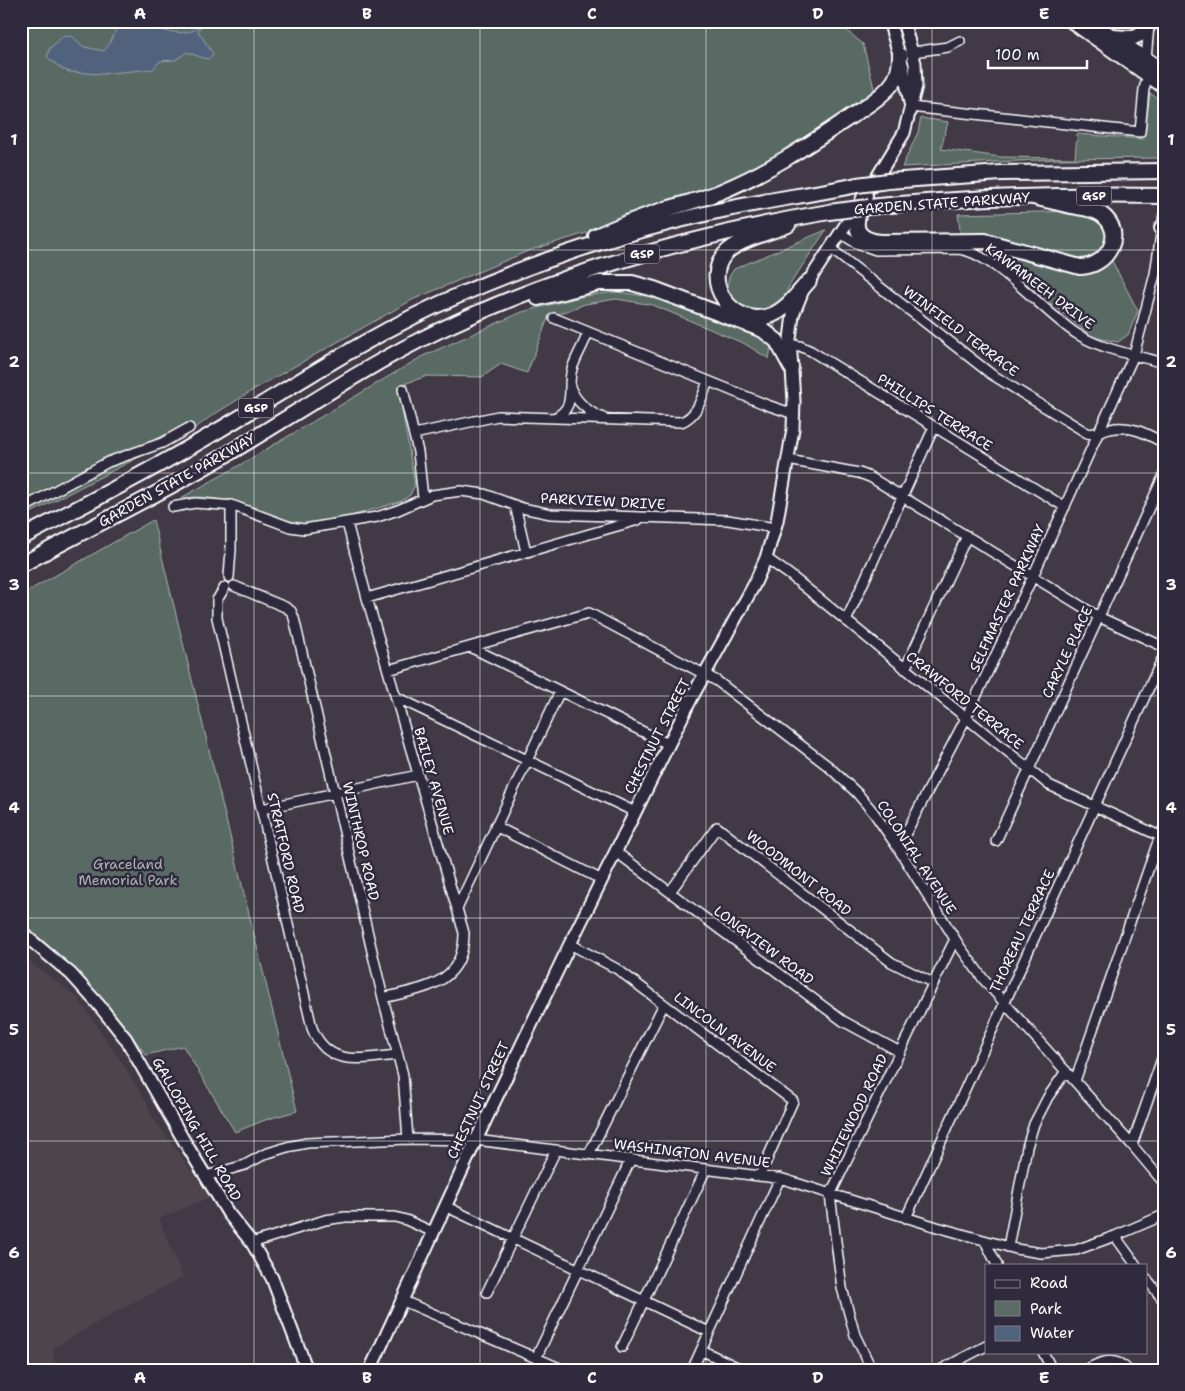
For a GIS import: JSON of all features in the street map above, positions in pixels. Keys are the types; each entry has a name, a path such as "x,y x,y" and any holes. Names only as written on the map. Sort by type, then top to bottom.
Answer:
{"highway":[{"path":"1072,21 1164,86"},
{"path":"1089,21 1164,72"},
{"path":"1112,36 1126,39 1135,37 1144,32 1149,23"},
{"path":"492,281 620,226 722,191 768,169 821,137 884,92 896,76 906,54"},
{"name":"GARDEN STATE PARKWAY","path":"21,567 50,549 212,463 388,356 461,320 555,283 657,250 742,228 829,212 864,196 888,181 1000,173 1159,171"},
{"path":"864,196 858,212 856,226 861,235 872,241 985,241 1080,267 1092,266 1106,256 1113,234 1110,224 1103,215 1089,209 1033,197"},
{"name":"GARDEN STATE PARKWAY","path":"21,538 197,444 382,333 430,308 492,281 595,244 684,219 754,204 864,196 937,201 1033,197 1159,196"},
{"path":"790,345 772,328 728,305 719,291 717,271 725,254 735,246 829,212"},
{"path":"744,315 761,318 776,313 788,304 808,281"},
{"path":"461,320 587,285 609,282 632,283 654,289 763,330 777,341 791,367"}],"main road":[{"name":"CHESTNUT STREET","path":"889,21 906,54"},
{"name":"CHESTNUT STREET","path":"370,1370 445,1206 570,944 668,744 754,585 766,558 775,528 788,460 794,414 790,345 793,315 808,281 898,144 906,126 910,107 906,80 903,21"},
{"name":"GALLOPING HILL ROAD","path":"21,932 71,974 126,1039 228,1213 252,1243 272,1278 307,1370"}],"street":[{"path":"1146,60 1149,23"},
{"path":"906,54 948,47 960,41"},
{"path":"910,107 1140,132 1144,90 1148,75"},
{"name":"SELFMASTER PARKWAY","path":"898,848 966,718 1134,355 1159,275 1163,224"},
{"name":"KAWAMEEH DRIVE","path":"840,233 856,243 876,250 953,248 971,251 1010,278 1079,335 1101,346 1164,363"},
{"name":"WINFIELD TERRACE","path":"830,248 991,374 1087,433 1097,434"},
{"path":"554,318 767,405 794,414"},
{"path":"554,418 565,409 569,401 572,368 588,332"},
{"name":"PHILLIPS TERRACE","path":"790,345 800,346 811,351 1065,507"},
{"path":"414,434 492,416 672,423 684,421 696,410 708,381"},
{"path":"403,389 418,452 423,498"},
{"path":"571,389 578,400 589,411 610,420"},
{"path":"846,621 934,427"},
{"path":"21,509 108,462 162,443 189,428"},
{"path":"1097,434 1111,428 1130,428 1164,443"},
{"path":"788,460 862,474 875,479 1099,617 1164,647"},
{"name":"CARYLE PLACE","path":"996,841 1164,475"},
{"name":"PARKVIEW DRIVE","path":"173,507 195,503 231,505 294,528 312,529 391,512 438,493 467,492 490,496 514,506 536,512 559,515 732,520 775,528"},
{"name":"STRATFORD ROAD","path":"231,505 229,577 224,580 229,587 217,600 217,618 315,1036 323,1047 346,1059 398,1054"},
{"path":"514,506 526,552"},
{"path":"367,598 648,518"},
{"name":"BAILEY AVENUE","path":"347,523 463,928 464,944 460,958 452,972 436,984 383,998"},
{"path":"905,669 967,536"},
{"name":"CRAWFORD TERRACE","path":"766,558 784,570 1051,787 1162,834"},
{"name":"WINTHROP ROAD","path":"229,587 285,607 293,614 383,998 403,1074 408,1139"},
{"name":"COLONIAL AVENUE","path":"470,647 589,612 717,681 828,766 874,813 955,939 984,980 1132,1144 1164,1183"},
{"path":"388,670 470,647 668,744"},
{"name":"THOREAU TERRACE","path":"906,1218 1164,655"},
{"path":"457,908 560,691"},
{"path":"396,697 635,812"},
{"path":"262,809 418,775"},
{"path":"495,826 602,880"},
{"name":"WOODMONT ROAD","path":"670,892 717,826 891,962 933,983"},
{"path":"1075,1081 1162,834"},
{"name":"LONGVIEW ROAD","path":"616,852 844,1021 900,1052"},
{"name":"WHITEWOOD ROAD","path":"872,1370 855,1335 842,1288 831,1194 955,939"},
{"name":"LINCOLN AVENUE","path":"570,944 617,969 793,1100 760,1175"},
{"path":"589,1154 664,1004"},
{"path":"1132,1144 1164,1053"},
{"path":"1008,1247 1027,1148 1034,1124 1048,1097 1066,1071"},
{"name":"WASHINGTON AVENUE","path":"206,1176 245,1165 266,1154 287,1147 307,1143 408,1139 476,1140 780,1178 985,1241 1041,1253 1059,1253 1076,1250 1164,1215"},
{"path":"487,1292 556,1150"},
{"path":"536,1358 631,1159"},
{"path":"622,1346 706,1169"},
{"path":"692,1370 780,1178"},
{"path":"445,1206 709,1332"},
{"path":"252,1243 325,1220 345,1217 395,1216 433,1232"},
{"path":"1115,1236 1135,1264"},
{"path":"985,1241 997,1264"},
{"path":"1148,1281 1164,1301"},
{"path":"401,1300 562,1369"},
{"path":"940,1370 959,1365 985,1347"},
{"path":"701,1350 743,1370"},
{"path":"1043,1354 1052,1370"},
{"path":"1084,1370 1106,1360 1121,1363 1128,1370"}],"shaded area":[{"path":"21,955 78,998 121,1061 147,1103 151,1115 210,1197 159,1219 183,1277 119,1310 53,1348 56,1370 21,1370"}],"green space":[{"path":"21,21 835,21 863,44 875,92 744,176 615,224 528,251 412,300 258,387 210,417 181,439 141,456 21,518"},
{"path":"1150,93 1164,103 1164,158 1057,159 902,167 918,132 921,118 948,122 941,149 1001,157 1075,158 1077,134 1144,139"},
{"path":"1079,211 1092,215 1102,224 1111,259 1138,311 1128,335 1118,342 1092,337 987,251 961,239 958,214"},
{"path":"826,230 789,286 776,318 769,359 745,344 653,305 616,299 585,304 548,318 527,373 501,364 482,377 427,376 398,386 415,485 410,495 402,501 351,516 303,525 230,501 203,497 181,498 423,356 522,312 584,296 616,292 654,297 718,322 729,277 734,269"},
{"name":"Graceland Memorial Park","path":"153,520 297,1111 268,1119 235,1132 183,1046 146,1055 104,1001 73,968 21,923 21,595"}],"water":[{"path":"121,21 151,21 150,24 153,27 164,31 178,32 190,32 201,26 198,31 213,54 208,59 187,52 175,60 160,61 153,69 101,74 70,72 62,69 47,57 50,48 62,37 66,36 73,37 84,47 104,51"}]}
